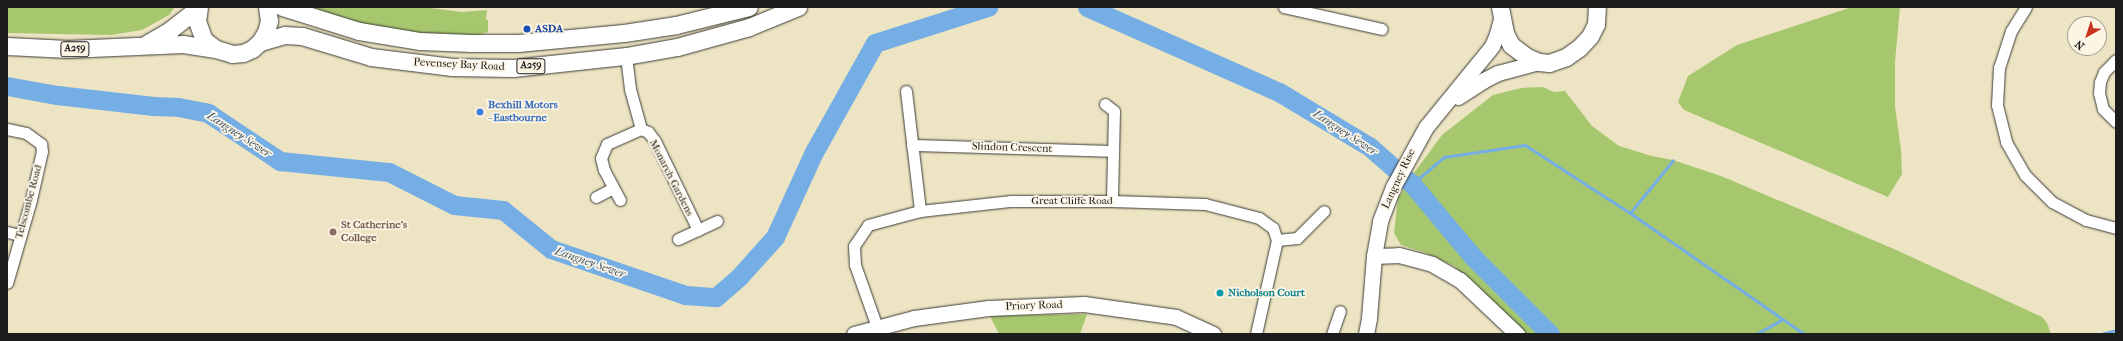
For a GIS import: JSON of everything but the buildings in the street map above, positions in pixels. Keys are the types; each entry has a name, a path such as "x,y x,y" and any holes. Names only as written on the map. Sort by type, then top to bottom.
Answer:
{"main road":[{"path":"198,7 197,21 199,31 204,40 216,49 232,54 243,53 252,49 260,42 266,32 269,21 267,7"},
{"name":"A259","path":"144,45 170,30 198,7"},
{"name":"Pevensey Bay Road","path":"282,7 359,31 420,41 471,43 518,43 624,33 676,25 749,7"},
{"name":"Pevensey Bay Road","path":"260,42 285,35 302,36 371,57 452,67 508,68 626,56 700,42 748,27 798,7"},
{"path":"1500,11 1505,33 1511,45 1527,57 1539,62 1549,63 1566,57 1579,48 1590,36 1596,24 1599,8"},
{"name":"A259","path":"7,46 68,50 182,44 216,49"}],"street":[{"path":"1284,7 1382,29"},
{"path":"2026,7 2017,19 2006,42 1998,73 1998,105 2006,142 2025,175 2052,202 2086,220 2116,228"},
{"name":"Langney Rise","path":"1366,334 1369,318 1374,256 1380,221 1393,187 1402,168 1426,127 1492,46 1497,34 1500,11"},
{"name":"Monarch Gardens","path":"626,56 630,89 641,129"},
{"path":"2116,60 2104,72 2100,82 2099,93 2104,109 2116,122"},
{"name":"Langney Rise","path":"1446,104 1491,76 1539,62"},
{"path":"906,91 920,211"},
{"path":"1105,104 1114,111 1112,201"},
{"name":"Telscombe Road","path":"7,129 26,133 41,144 42,151 31,200 7,283"},
{"name":"Monarch Gardens","path":"620,200 604,170 601,158 607,144 641,129 648,132 655,141 698,230"},
{"name":"Slindon Crescent","path":"912,145 1113,151"},
{"path":"596,197 613,188"},
{"name":"Great Cliffe Road","path":"877,327 855,266 854,246 868,226 920,211 1011,201 1112,201 1205,204 1260,218 1273,228 1277,240"},
{"path":"1256,334 1277,240 1297,238 1324,211"},
{"name":"Monarch Gardens","path":"678,239 717,220"},
{"path":"7,232 20,235"},
{"path":"1374,256 1399,255 1432,264 1460,280 1516,334"},
{"name":"Priory Road","path":"854,334 914,318 988,308 1084,304 1176,317 1213,334"},
{"path":"1332,334 1340,311"}],"green space":[{"path":"7,7 175,7 169,15 142,30 111,35 7,33"},
{"path":"303,7 423,7 462,12 487,10 486,20 488,20 488,32 472,37 387,31"},
{"path":"1852,7 1900,7 1895,62 1895,106 1901,150 1902,174 1888,197 1684,110 1678,102 1688,76 1737,45"},
{"path":"1543,87 1554,92 1565,91 1592,126 1619,146 1652,156 1673,160 1721,176 1894,249 2042,317 2047,323 2051,334 1525,334 1454,266 1426,253 1401,245 1394,233 1398,198 1408,181 1442,135 1493,95 1521,88"},
{"path":"1087,314 1080,334 999,334 990,316"}],"waterway":[{"name":"Langney Sewer","path":"7,86 57,95 153,106 178,107 208,113 280,161 389,172 454,205 503,210 551,249 685,295 716,297 739,277 775,237 814,152 875,43 988,7"},
{"name":"Langney Sewer","path":"1087,7 1279,92 1370,147 1412,184 1473,257 1550,334"},
{"path":"1412,184 1444,157 1525,145 1630,213 1804,334"},
{"path":"1630,213 1673,160"},
{"path":"1756,334 1783,319"},
{"path":"2101,334 2116,330"}],"place":[{"name":"ASDA","path":"527,29"},
{"name":"Bexhill Motors - Eastbourne","path":"480,112"},
{"name":"St Catherine's College","path":"333,232"},
{"name":"Nicholson Court","path":"1220,293"}]}
